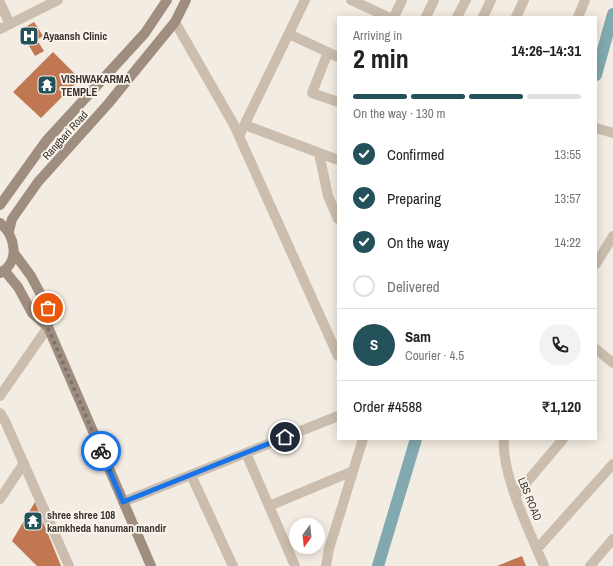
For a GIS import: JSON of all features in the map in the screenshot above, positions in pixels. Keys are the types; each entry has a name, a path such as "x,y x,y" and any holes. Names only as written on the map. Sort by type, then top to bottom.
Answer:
{"street":[{"path":"0,29 43,3 58,0"},
{"name":"Rangbari Road","path":"0,205 46,141 145,33 167,0"},
{"name":"Rangbari Road","path":"9,231 12,220 38,182 108,104 174,22 186,0"},
{"path":"239,136 305,0"},
{"path":"351,0 367,3 386,16"},
{"path":"394,16 402,0"},
{"path":"426,16 434,0"},
{"path":"458,16 466,0"},
{"path":"483,16 491,0"},
{"path":"516,16 524,0"},
{"path":"578,16 585,0"},
{"path":"0,3 10,24"},
{"path":"174,22 239,136 337,354"},
{"path":"289,34 337,56"},
{"path":"328,52 312,93 337,102"},
{"path":"245,125 337,160"},
{"path":"597,128 613,133"},
{"path":"319,152 328,196 337,217"},
{"path":"0,223 9,231 14,241 14,252 10,263 2,271 18,287 32,313 48,328"},
{"path":"597,262 613,236"},
{"path":"14,252 31,276 48,308 48,328 150,566"},
{"path":"0,396 48,328"},
{"path":"597,350 611,357"},
{"path":"0,414 5,421 69,566"},
{"path":"123,502 337,416"},
{"path":"326,566 329,550 363,440"},
{"name":"LBS ROAD","path":"504,440 503,451 507,472 544,566"},
{"path":"516,495 562,440"},
{"path":"246,453 295,566"},
{"path":"0,499 24,463"},
{"path":"537,549 613,464"},
{"path":"269,506 353,471"},
{"path":"191,475 233,566"},
{"path":"590,566 613,539"}],"building":[{"path":"34,22 43,36 37,40 44,51 35,56 20,30"},
{"name":"VISHWAKARMA TEMPLE","path":"53,52 80,79 41,118 13,92"},
{"name":"shree shree 108 kamkheda hanuman mandir","path":"35,502 61,566 37,566 12,541"},
{"path":"522,556 526,566 497,566"}],"waterway":[{"path":"597,71 613,14"},
{"path":"378,566 416,440"}],"way so far":[{"path":"48,308 48,328 101,451"}],"place":[{"name":"Ayaansh Clinic","path":"29,36"},
{"name":"VISHWAKARMA TEMPLE","path":"47,85"},
{"name":"shree shree 108 kamkheda hanuman mandir","path":"33,521"}],"route":[{"path":"101,451 123,502 285,437"}]}
